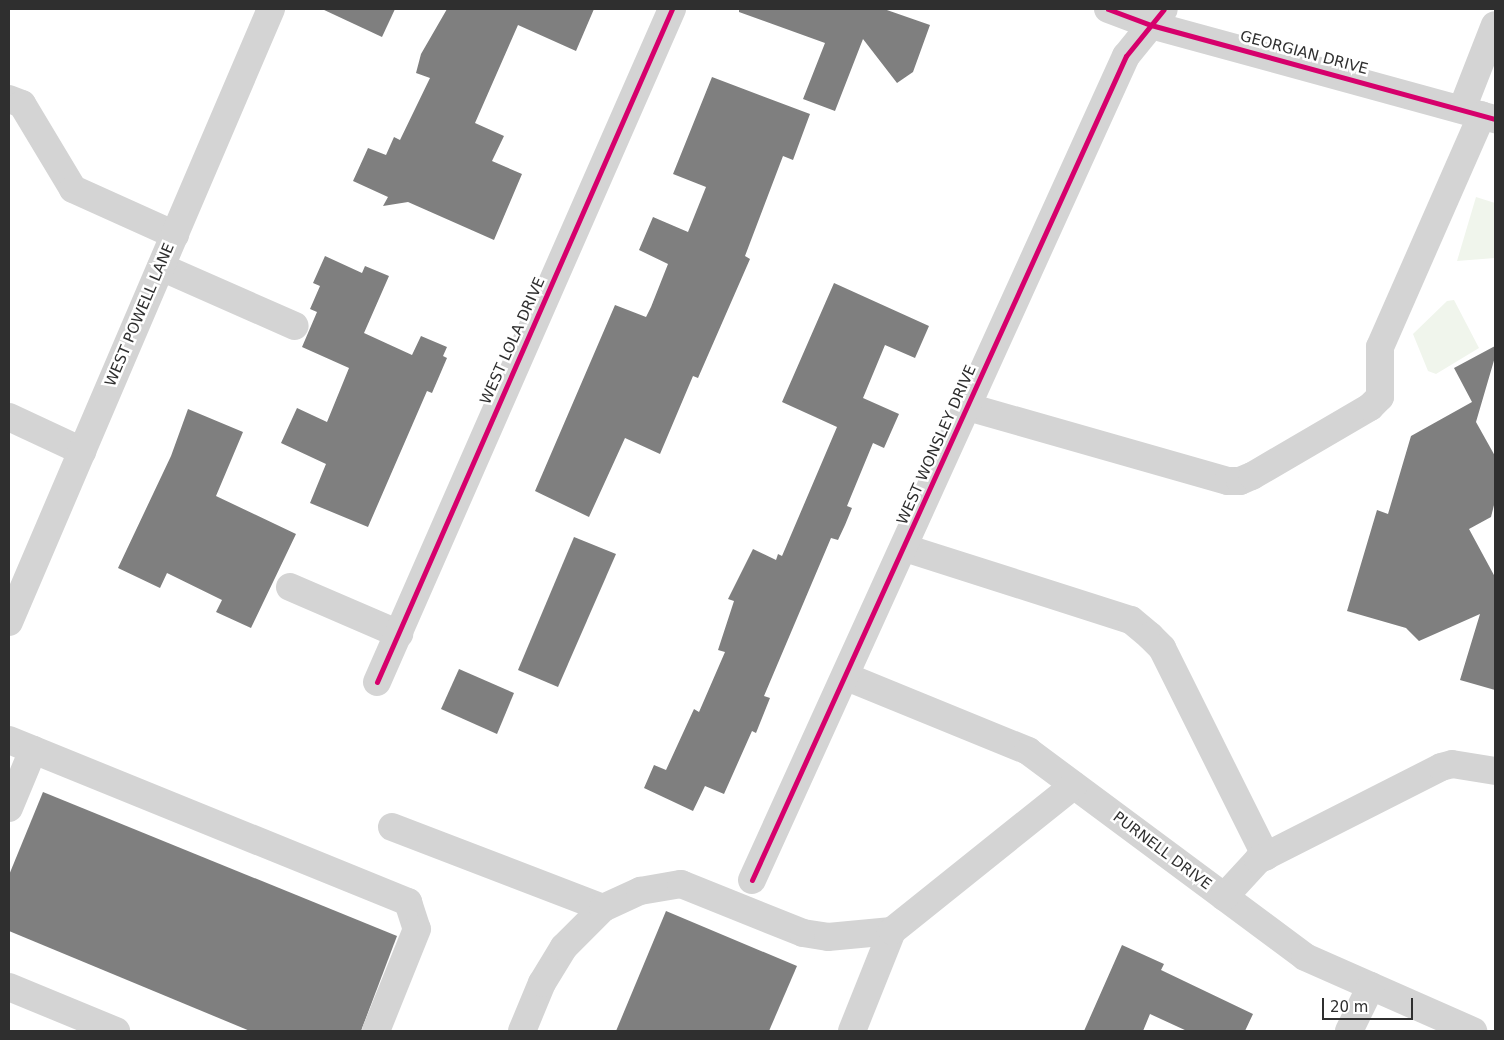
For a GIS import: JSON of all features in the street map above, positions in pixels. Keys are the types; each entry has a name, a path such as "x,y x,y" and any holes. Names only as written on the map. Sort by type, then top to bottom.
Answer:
{"street":[{"name":"WEST POWELL LANE","path":"10,615 272,9"},
{"name":"WEST LOLA DRIVE","path":"378,682 672,9"},
{"name":"GEORGIAN DRIVE","path":"1108,9 1158,17 1480,114"},
{"name":"WEST WONSLEY DRIVE","path":"752,880 847,677 1126,56 1158,17"},
{"path":"968,407 1228,481 1240,481 1252,476 1370,407 1380,397 1380,347 1480,114 1495,25"},
{"path":"9,99 22,104 73,190 174,235"},
{"path":"161,267 295,326"},
{"path":"9,417 82,451"},
{"path":"904,548 1131,620 1150,636 1162,648 1266,857"},
{"path":"290,587 399,634"},
{"name":"PURNELL DRIVE","path":"847,677 1028,751 1305,957 1473,1031"},
{"path":"9,808 21,745 408,902 417,929 376,1031"},
{"path":"1224,897 1258,860 1441,768 1452,764 1495,771"},
{"path":"852,1031 892,931 1074,785"},
{"path":"392,827 603,908"},
{"path":"522,1031 542,983 564,947 603,908 640,890 680,884 803,933 828,937 892,931"},
{"path":"1349,1031 1371,986"},
{"path":"9,987 116,1031"}],"shaded area":[{"path":"1476,197 1495,203 1495,258 1457,261"},
{"path":"1454,300 1479,348 1436,374 1428,371 1413,334 1447,301"}],"building":[{"path":"322,9 395,9 382,37"},
{"path":"447,9 594,9 576,51 518,25 475,123 504,136 492,161 522,174 494,240 408,202 383,206 388,197 353,181 368,148 386,155 394,137 400,140 430,78 416,73 421,54"},
{"path":"739,9 884,9 930,25 913,72 897,83 863,39 835,111 803,99 825,43 739,12"},
{"path":"712,77 810,114 793,160 783,156 745,256 750,259 698,378 693,376 660,454 625,438 589,517 535,491 615,305 646,317 651,307 668,264 639,250 653,217 688,232 706,187 673,174"},
{"path":"325,256 362,273 365,266 389,276 364,333 412,355 421,336 447,347 443,356 447,358 432,393 427,391 368,527 310,503 326,464 281,443 297,408 327,422 349,368 302,347 317,312 310,309 320,286 313,283"},
{"path":"834,283 929,326 915,358 885,345 863,398 899,414 884,448 873,443 847,506 852,508 845,525 838,540 831,538 764,696 770,698 756,733 752,731 724,794 705,786 693,811 644,788 654,765 666,770 694,709 699,712 725,652 718,650 734,601 728,599 753,549 776,560 778,554 782,556 837,427 782,402"},
{"path":"1495,346 1495,357 1476,422 1495,456 1495,501 1491,517 1469,529 1495,577 1495,690 1460,680 1480,614 1419,641 1406,628 1347,611 1377,510 1388,514 1411,436 1472,402 1454,368"},
{"path":"188,409 243,432 216,496 296,534 251,628 216,612 222,600 167,573 160,588 118,568 171,456"},
{"path":"574,537 616,554 558,687 518,670"},
{"path":"459,669 514,693 497,734 441,709"},
{"path":"43,792 397,936 361,1031 250,1031 9,931 9,875"},
{"path":"666,911 797,966 769,1031 616,1031"},
{"path":"1122,945 1164,964 1161,970 1253,1014 1245,1031 1187,1031 1150,1014 1143,1031 1084,1031"}],"cycle path":[{"path":"377,682 672,9"},
{"path":"1108,9 1151,25 1495,119"},
{"path":"752,880 1126,56 1164,9"}]}
